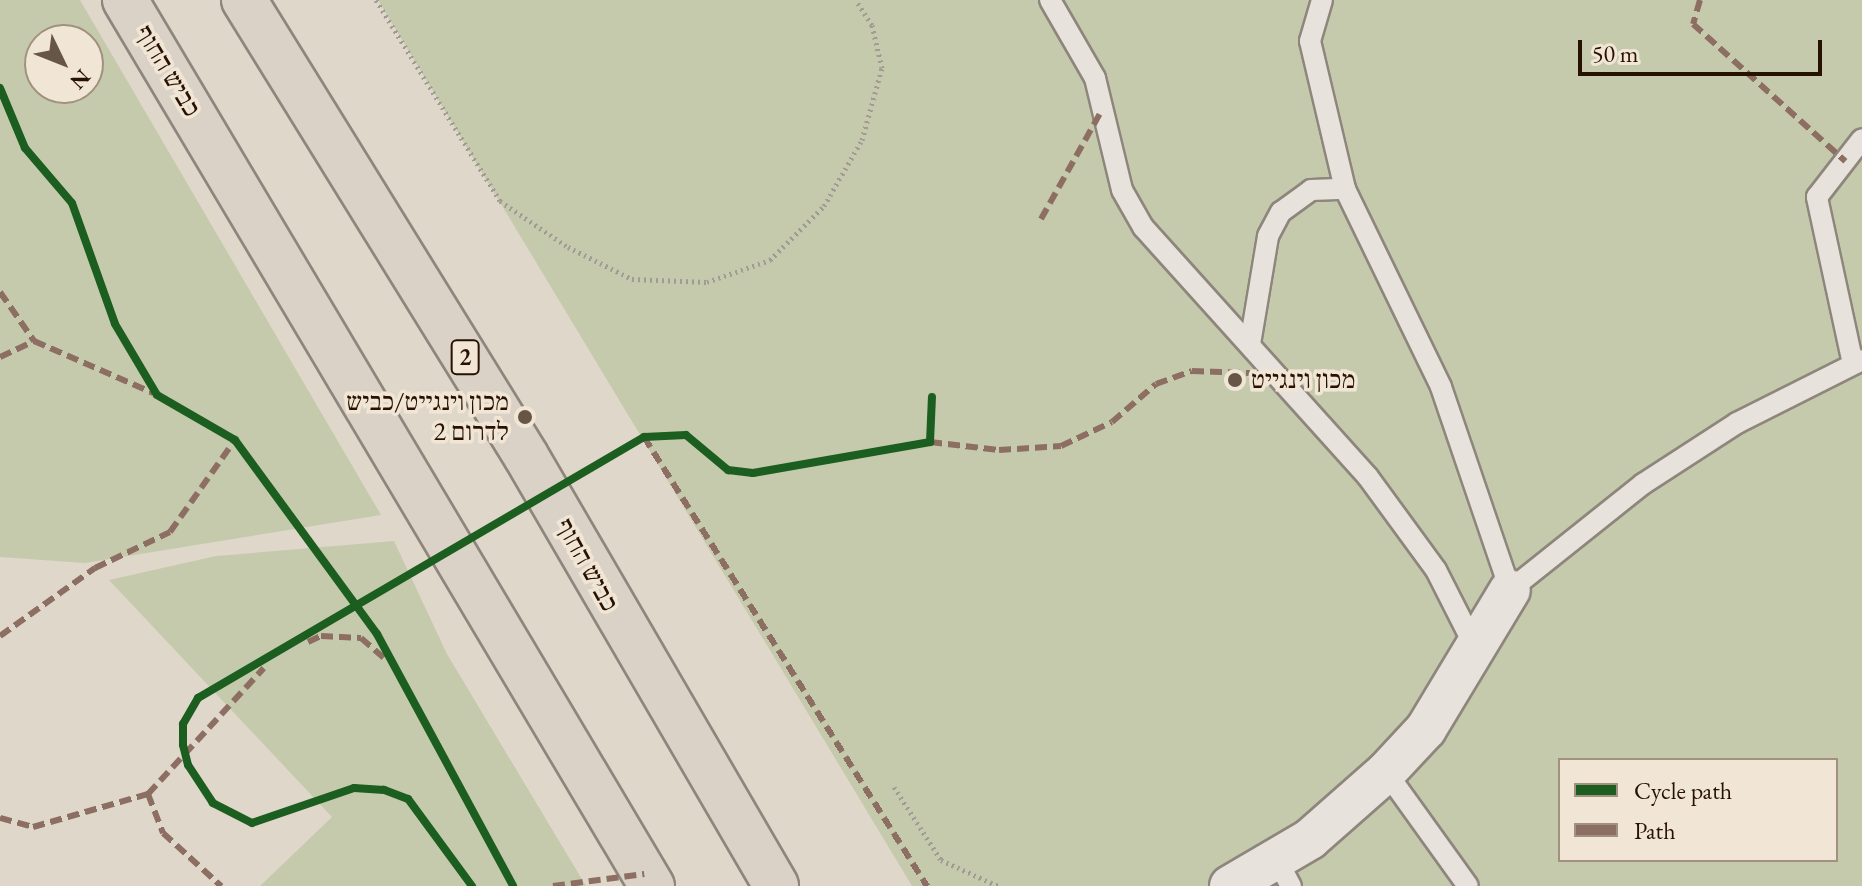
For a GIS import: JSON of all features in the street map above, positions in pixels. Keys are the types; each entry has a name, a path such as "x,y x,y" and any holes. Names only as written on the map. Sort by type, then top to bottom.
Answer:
{"highway":[{"name":"כביש החוף","path":"125,0 652,886"},
{"name":"כביש החוף","path":"244,0 526,456 776,886"}],"street":[{"path":"1230,886 1284,873 1310,839 1386,772 1426,729 1510,590"}],"lane":[{"path":"1050,0 1095,78 1122,190 1143,227 1368,477 1436,570 1476,649"},
{"path":"1322,0 1310,41 1345,189 1441,387 1510,590 1643,484 1737,423 1857,362 1817,197 1862,139"},
{"path":"1250,344 1268,236 1281,212 1311,190 1345,189"},
{"path":"1386,772 1468,886"}],"path":[{"path":"376,0 500,201 568,247 632,279 707,282 770,260 824,206 862,140 882,68 872,25 856,0"},
{"path":"894,787 941,860 998,886"}],"green space":[{"path":"0,0 80,0 94,24 24,24 24,104 104,104 104,41 381,515 85,563 0,557"},
{"name":"מכון וינגייט","path":"378,0 1862,0 1862,886 912,886"},
{"path":"394,541 447,654 586,886 260,886 332,817 109,580 216,556"}],"marked path":[{"path":"1700,0 1693,24 1845,161"},
{"path":"1041,219 1102,110"},
{"path":"0,292 34,341 153,393"},
{"path":"0,357 34,341"},
{"path":"930,442 999,450 1061,446 1112,422 1156,384 1192,371 1277,374"},
{"path":"644,437 927,886"},
{"path":"0,636 95,568 170,532 235,440"},
{"path":"308,642 321,636 361,638 384,658"},
{"path":"148,794 264,668"},
{"path":"0,818 33,827 148,794 163,833 221,886"},
{"path":"553,886 644,874"}],"cycle path":[{"path":"0,88 25,148 72,203 115,324 157,395 235,440 377,634 513,886"},
{"path":"472,886 408,799 384,790 354,788 252,823 213,803 188,765 183,745 183,724 198,698 644,437 686,435 728,470 753,473 930,442 932,397"}],"place":[{"name":"מכון וינגייט","path":"1235,380"},
{"name":"מכון וינגייט/כביש 2 לדרום","path":"525,417"}]}
